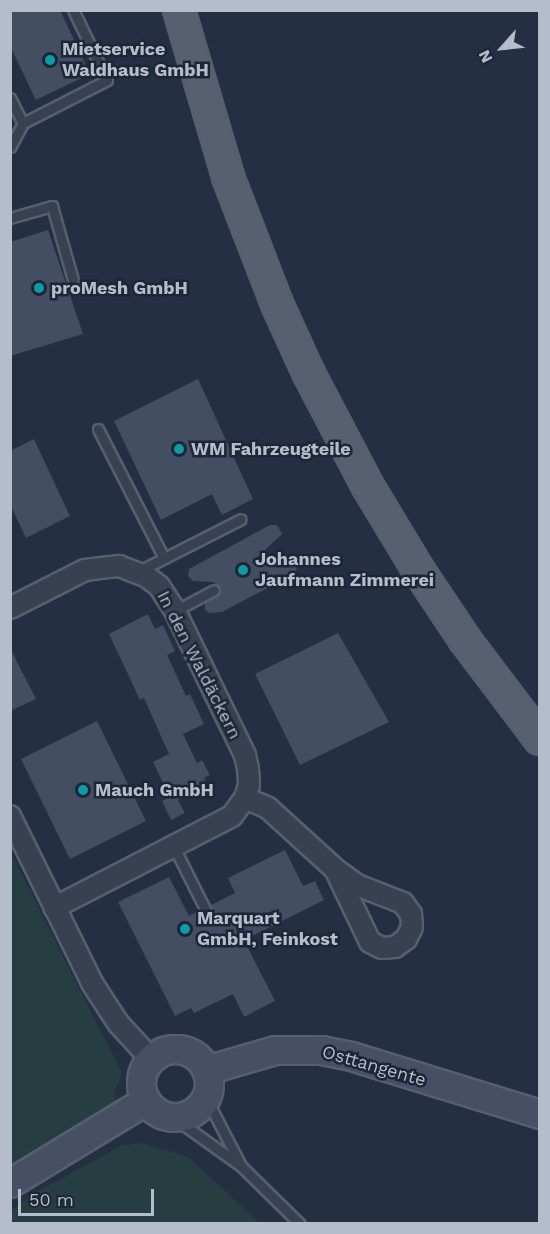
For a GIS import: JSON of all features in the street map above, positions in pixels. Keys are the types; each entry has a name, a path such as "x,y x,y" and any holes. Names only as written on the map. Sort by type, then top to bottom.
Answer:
{"main road":[{"path":"179,10 228,177 277,304 308,372 368,485 417,568 471,648 540,739"},
{"path":"166,1050 184,1050 201,1060 207,1070 209,1088 206,1098 195,1112 174,1118 153,1110 145,1101 140,1085 142,1074 151,1059 166,1050"},
{"name":"Osttangente","path":"207,1070 275,1050 321,1050 351,1056 540,1114"},
{"path":"10,1183 145,1101"}],"street":[{"path":"10,608 85,570 119,566 139,571"},
{"name":"In den Waldäckern","path":"139,571 159,586 175,611 245,755 249,785 245,798"},
{"path":"54,908 232,816 245,798 267,808 335,869"},
{"path":"10,816 54,908 105,1004 151,1059"}],"lane":[{"path":"10,147 23,123 107,80 73,10"},
{"path":"10,98 23,123"},
{"path":"10,218 52,206 73,280"},
{"path":"98,429 164,558"},
{"path":"139,571 241,519"},
{"path":"175,611 214,590"},
{"path":"174,847 206,911"},
{"path":"206,1098 241,1166"},
{"path":"174,1118 241,1166 300,1224"}],"green space":[{"path":"10,851 122,1073 115,1093 115,1111 10,1173"},
{"path":"142,1143 188,1157 260,1223 11,1223 11,1211 35,1193 122,1145"}],"building":[{"name":"Mietservice Waldhaus GmbH","path":"10,10 60,10 90,74 36,100 10,46"},
{"name":"proMesh GmbH","path":"48,230 83,334 10,356 10,242"},
{"name":"WM Fahrzeugteile","path":"198,379 253,499 222,515 212,494 161,520 114,421"},
{"path":"34,439 70,516 26,538 10,504 10,451"},
{"name":"Johannes Jaufmann Zimmerei","path":"270,525 277,525 282,534 251,563 291,560 297,564 296,573 222,612 209,613 205,610 205,603 219,594 220,587 213,582 193,581 188,576 189,569"},
{"path":"148,614 155,629 163,625 175,651 167,655 186,696 190,694 204,724 183,734 197,763 202,760 210,775 204,778 207,786 178,800 185,813 171,820 162,801 170,797 153,762 169,754 144,698 140,700 109,634"},
{"path":"338,633 389,722 300,765 255,674"},
{"path":"10,648 36,699 10,711"},
{"name":"Mauch GmbH","path":"97,721 146,821 70,859 21,759"},
{"name":"Marquart GmbH, Feinkost","path":"285,850 303,886 315,881 324,900 244,940 275,1001 244,1017 233,994 194,1013 191,1008 175,1016 118,902 169,877 189,916 198,911 203,917 208,917 213,912 211,905 235,893 228,878"}],"place":[{"name":"Mietservice Waldhaus GmbH","path":"50,60"},
{"name":"proMesh GmbH","path":"39,288"},
{"name":"WM Fahrzeugteile","path":"179,449"},
{"name":"Johannes Jaufmann Zimmerei","path":"243,570"},
{"name":"Mauch GmbH","path":"83,790"},
{"name":"Marquart GmbH, Feinkost","path":"185,929"}]}
